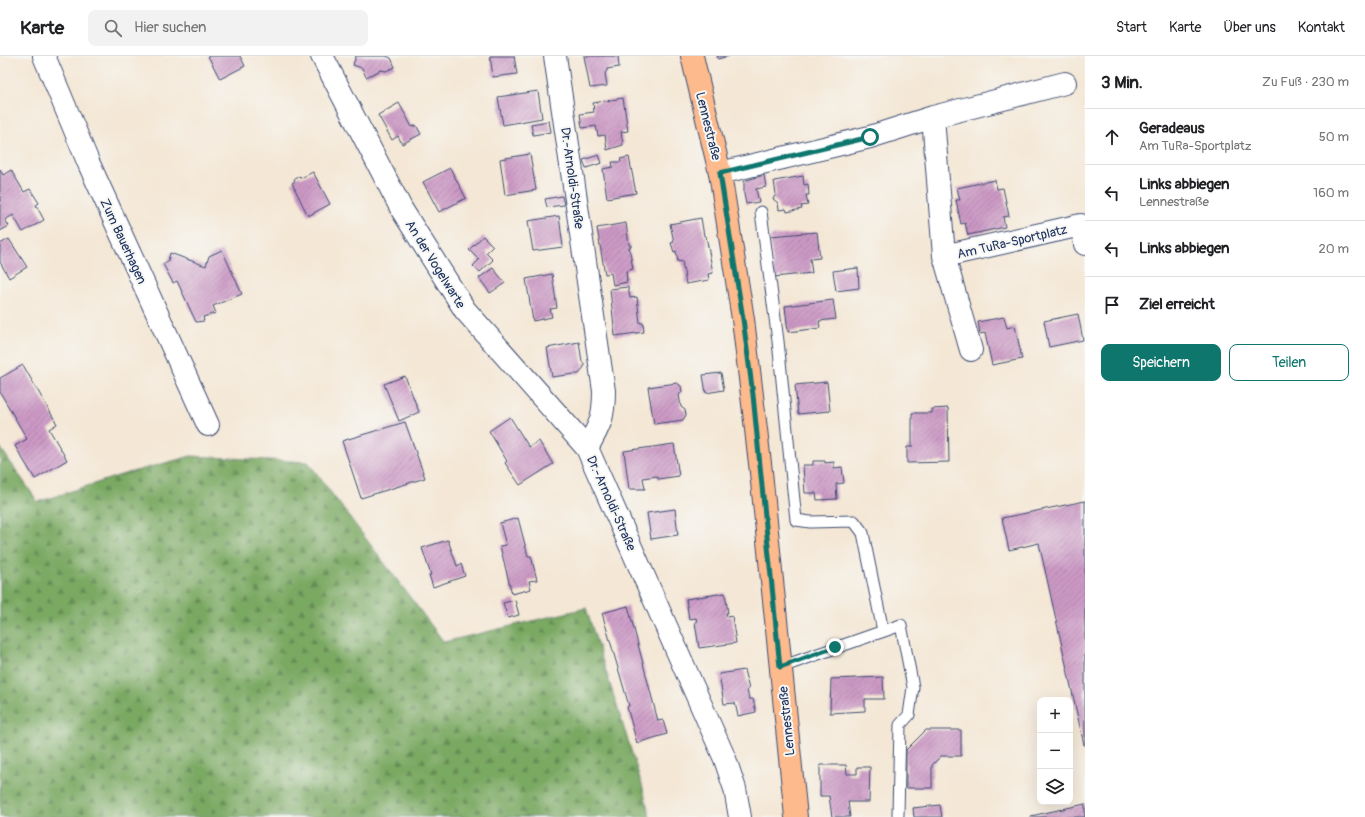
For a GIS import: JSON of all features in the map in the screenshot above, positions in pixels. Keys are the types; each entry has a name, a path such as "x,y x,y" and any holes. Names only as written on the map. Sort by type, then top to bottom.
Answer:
{"main road":[{"name":"Lennestraße","path":"692,56 720,173 743,319 753,395 796,817"}],"street":[{"name":"Zum Bauerhagen","path":"44,56 89,164 208,426"},
{"name":"An der Vogelwarte","path":"322,56 402,210 465,310 587,448"},
{"name":"Dr.-Arnoldi-Straße","path":"555,56 604,391 604,409 600,424 587,448 725,759 735,789 740,817"},
{"path":"720,173 870,137 933,118 1065,83"},
{"name":"Am TuRa-Sportplatz","path":"933,118 944,256 971,350"},
{"name":"Am TuRa-Sportplatz","path":"944,256 1084,231"}],"lane":[{"path":"760,212 778,341 796,520 810,522 854,521 863,533 883,631"},
{"path":"780,667 901,625 913,687 909,715 900,725 898,815"}],"green space":[{"path":"0,447 38,502 121,475 191,456 308,462 444,642 586,608 642,785 650,817 0,817"}],"building":[{"path":"208,56 240,56 245,66 220,79"},
{"path":"356,56 386,56 391,58 395,67 386,71 381,70 366,77 362,68 353,65"},
{"path":"490,56 514,56 517,74 493,77"},
{"path":"584,56 618,56 619,67 607,69 605,73 607,86 590,88"},
{"path":"717,56 729,56 718,59"},
{"path":"538,91 542,118 503,125 498,97"},
{"path":"623,98 628,131 621,132 623,145 607,150 605,135 598,136 596,126 582,128 580,114 594,112 593,103"},
{"path":"399,103 412,127 416,125 421,134 402,144 398,136 392,140 378,115"},
{"path":"549,121 551,132 533,135 531,124"},
{"path":"530,154 536,190 505,195 500,159"},
{"path":"599,155 602,163 586,168 583,160"},
{"path":"629,157 636,193 607,198 603,169 613,167 612,162 621,162 620,159"},
{"path":"450,168 466,198 439,212 423,182"},
{"path":"0,169 3,175 11,170 24,192 30,189 39,203 36,205 44,220 23,232 13,215 5,220 9,226 0,231"},
{"path":"313,172 330,204 308,216 292,183 295,181 294,179 300,176 301,178"},
{"path":"764,175 766,187 756,189 759,202 746,204 744,181"},
{"path":"803,176 804,185 808,184 809,195 806,195 808,205 801,206 802,209 787,212 786,209 779,210 778,203 773,199 776,194 774,181"},
{"path":"995,180 997,189 1003,188 1009,216 1003,217 1005,227 968,235 965,223 961,224 956,200 960,200 957,188"},
{"path":"562,196 564,205 547,207 545,199"},
{"path":"559,216 563,247 533,251 528,221"},
{"path":"701,218 713,273 708,274 709,280 686,284 682,261 678,262 676,251 674,252 671,243 674,242 670,224"},
{"path":"626,223 629,245 631,245 631,247 629,247 633,269 626,271 627,282 613,285 611,273 605,274 597,228"},
{"path":"817,232 820,258 810,259 812,273 774,277 770,236"},
{"path":"483,236 493,246 486,253 493,260 480,272 473,266 479,260 469,250"},
{"path":"9,239 27,267 9,278 0,262 0,244"},
{"path":"222,250 242,294 213,306 216,313 203,317 204,321 196,322 177,281 173,283 163,264 168,261 170,253 206,266 209,256"},
{"path":"493,268 505,283 490,293 479,278"},
{"path":"858,268 859,288 836,291 833,271"},
{"path":"552,274 557,308 550,309 552,317 533,321 526,279"},
{"path":"628,287 630,298 637,297 640,323 643,323 644,332 615,336 610,289"},
{"path":"833,300 836,319 819,321 820,328 788,332 785,306"},
{"path":"1078,314 1083,340 1049,347 1044,321"},
{"path":"1004,317 1007,328 1015,326 1022,359 992,365 985,333 980,334 978,322"},
{"path":"579,342 584,367 579,374 552,377 547,348"},
{"path":"23,365 57,424 49,429 67,460 35,479 15,446 27,439 0,392 0,378"},
{"path":"721,373 724,390 706,393 703,375"},
{"path":"405,376 419,412 399,421 384,384"},
{"path":"827,382 830,411 798,414 795,385"},
{"path":"677,383 681,386 682,392 679,395 681,407 685,410 686,415 683,420 654,424 648,387"},
{"path":"948,408 949,462 907,463 907,447 912,447 912,413 932,413 932,409"},
{"path":"510,417 529,447 539,441 553,464 520,485 505,463 507,461 489,431"},
{"path":"405,422 425,478 361,498 342,441"},
{"path":"674,444 679,476 658,479 657,476 643,478 645,489 629,489 624,451"},
{"path":"813,461 825,461 825,463 834,462 834,468 842,467 844,483 836,484 837,499 817,500 816,493 805,493 803,465 813,465"},
{"path":"1085,501 1084,745 1039,543 1009,550 1002,518"},
{"path":"675,509 678,535 651,539 647,513"},
{"path":"518,518 528,556 531,556 537,580 529,581 531,589 512,594 500,546 506,545 500,523"},
{"path":"448,540 457,566 461,564 465,576 433,587 429,575 431,575 422,548"},
{"path":"725,593 728,613 726,613 727,617 732,616 736,643 699,648 695,622 697,622 696,618 689,619 686,599"},
{"path":"515,600 519,615 508,618 503,603"},
{"path":"628,606 658,721 663,720 667,734 637,743 627,707 629,706 602,613"},
{"path":"744,670 749,689 747,690 749,699 753,699 756,712 738,716 735,703 724,704 719,674"},
{"path":"883,677 884,699 865,699 865,711 830,713 831,679"},
{"path":"926,730 961,730 961,756 941,756 932,765 932,788 906,788 906,750"},
{"path":"820,765 846,765 847,774 857,774 857,767 870,767 869,802 848,802 850,817 832,817 829,796 820,796"},
{"path":"1085,804 1085,817 1031,817 1031,816"},
{"path":"940,805 942,817 914,817 913,808"}],"route":[{"path":"835,647 780,667 753,395 743,319 720,173 870,137"}]}
